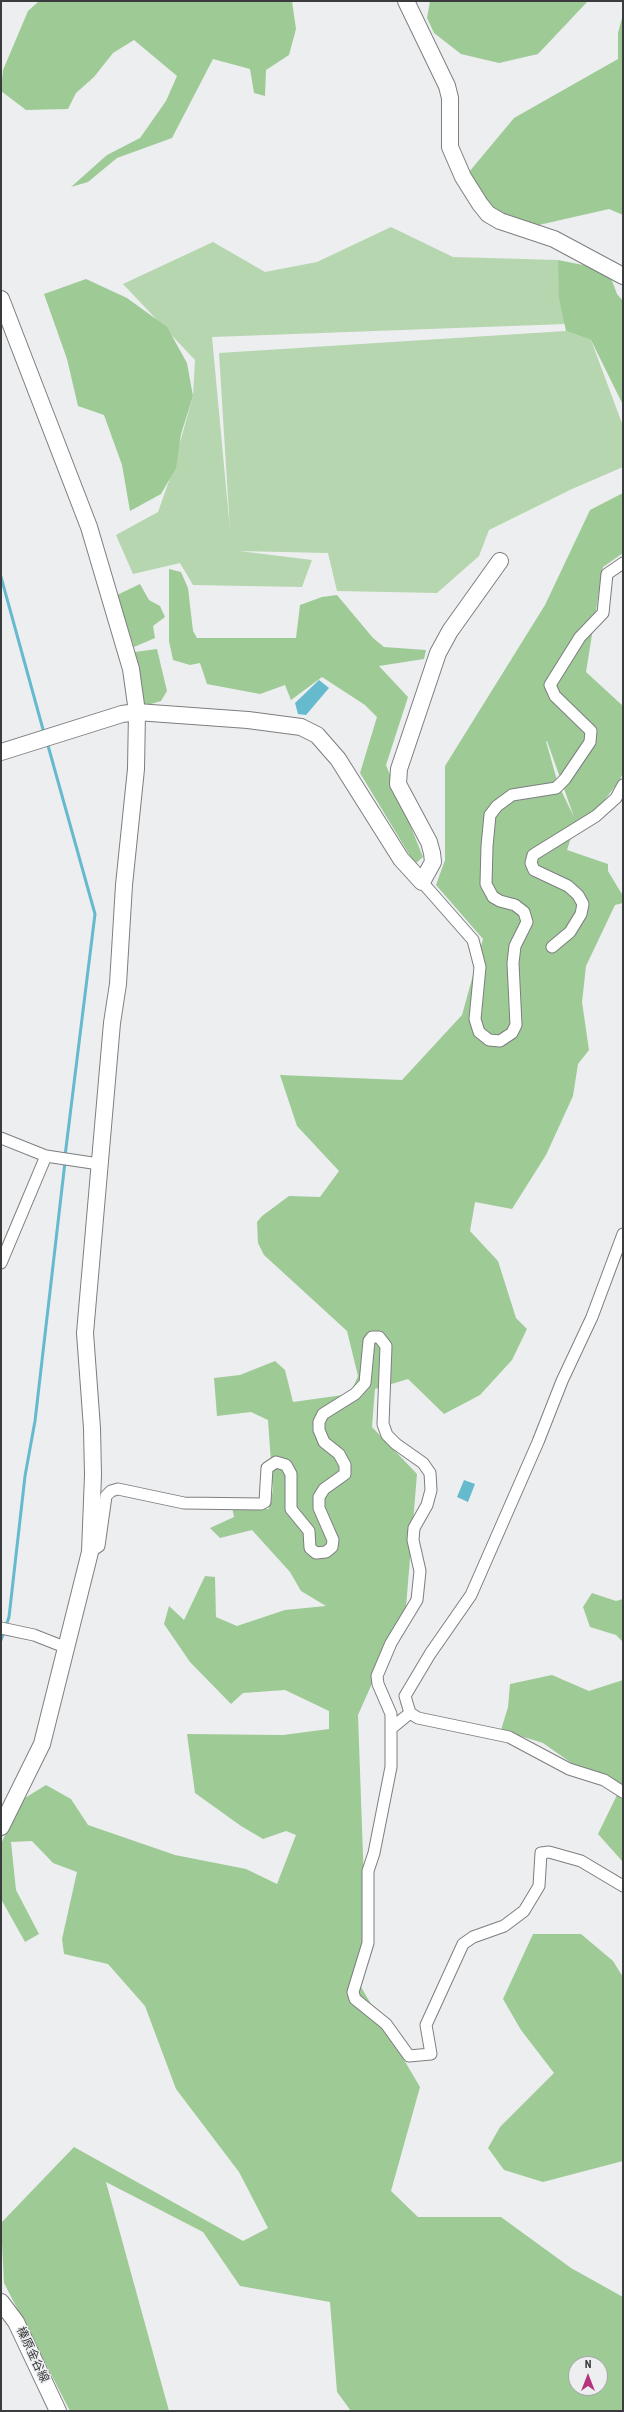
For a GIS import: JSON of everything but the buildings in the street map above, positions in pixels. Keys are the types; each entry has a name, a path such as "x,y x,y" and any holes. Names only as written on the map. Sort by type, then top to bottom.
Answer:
{"street":[{"path":"406,1 447,86 450,98 450,148 463,177 480,204 488,214 500,221 554,240 623,276"},
{"path":"1,298 89,527 130,669 137,712 136,769 124,885 118,984 112,1022 98,1164 85,1333 93,1436 90,1552 42,1744 1,1826"},
{"path":"422,882 433,862 432,853 429,842 398,784 399,769 438,653 450,631 500,561"},
{"path":"1,752 122,714 137,712 287,724 301,728 316,735 338,759 401,859 473,940 480,967 475,1019 479,1032 489,1040 500,1041 512,1033 516,1025 513,964 515,946 527,922 524,912 515,905 500,901 493,897 486,884 486,846 490,815 496,806 512,795 556,788 565,779 590,742 591,731 555,696 550,685 580,637 603,614 607,574 623,563"},
{"path":"552,947 570,932 581,914 583,904 578,895 568,886 534,870 531,864 533,855 596,816 616,798 623,785"},
{"path":"1,1138 46,1156 98,1164"},
{"path":"1,1263 46,1156"},
{"path":"623,1234 592,1317 562,1381 538,1442 471,1595 430,1654 405,1696 410,1713 418,1718 509,1737 569,1769 604,1780 623,1792"},
{"path":"90,1552 99,1546 106,1496 111,1491 118,1489 184,1503 261,1504 264,1502 267,1468 276,1462 286,1465 291,1474 291,1509 309,1531 310,1548 316,1553 326,1552 332,1547 333,1540 319,1508 320,1496 324,1489 345,1474 345,1465 339,1454 324,1442 319,1430 319,1422 323,1414 355,1394 365,1382 369,1341 372,1336 379,1337 386,1346 383,1424 387,1435 396,1444 423,1463 430,1473 431,1490 427,1506 414,1528 413,1534 420,1571 417,1600 391,1643 377,1676 378,1684 387,1701 393,1727 391,1767 374,1853 368,1871 368,1943 353,1992 355,1999 386,2024 409,2056 431,2054 426,2025 463,1944 473,1937 504,1926 524,1911 539,1886 541,1853 549,1852 581,1861 623,1886"},
{"path":"1,1628 34,1635 67,1648"},
{"path":"393,1727 410,1713"},
{"name":"榛原金谷線","path":"1,2302 16,2322 58,2411"}],"green space":[{"path":"39,1 292,1 296,29 289,55 266,70 265,96 254,93 250,69 213,59 172,138 117,158 88,182 71,187 107,155 140,138 166,101 177,76 134,40 113,53 94,77 76,93 68,109 26,110 1,91 3,70 28,11"},
{"path":"430,1 588,1 538,54 499,63 461,54 434,33 427,18"},
{"path":"623,14 623,215 609,209 530,227 489,206 469,172 514,118 618,59 618,33"},
{"path":"391,227 453,257 558,260 565,324 212,337 230,530 219,353 566,331 591,340 623,426 623,467 572,489 489,530 479,556 437,593 337,591 328,553 239,551 312,560 302,587 193,585 180,563 133,574 116,535 158,512 170,478 193,396 195,360 123,284 213,242 265,272 317,262"},
{"path":"558,260 593,267 611,278 617,294 623,301 623,405 591,340 566,331 559,298"},
{"path":"86,279 127,298 167,327 187,363 193,396 181,434 176,468 161,494 130,511 122,465 104,415 78,406 67,359 44,294"},
{"path":"623,493 623,553 603,567 586,672 623,706 623,772 620,780 603,802 592,812 576,822 567,850 608,864 608,871 623,896 623,903 615,905 586,966 582,1002 589,1050 578,1064 573,1096 546,1155 512,1209 475,1202 470,1231 498,1261 516,1318 527,1329 512,1360 480,1395 444,1414 408,1379 375,1389 372,1427 417,1474 406,1607 358,1715 364,1884 361,1987 420,2087 391,2191 418,2217 501,2217 571,2268 623,2297 623,2411 351,2411 337,2392 330,2302 240,2286 203,2232 106,2182 169,2411 70,2411 4,2283 1,2223 74,2147 243,2241 268,2228 239,2172 176,2089 145,2006 108,1964 64,1954 62,1939 77,1872 53,1863 32,1841 11,1842 16,1890 39,1934 25,1942 1,1899 1,1844 20,1801 46,1785 71,1799 88,1825 175,1855 246,1869 277,1884 296,1835 286,1831 263,1839 241,1826 195,1793 187,1734 283,1735 329,1729 329,1711 285,1690 243,1693 231,1704 190,1662 164,1624 169,1606 184,1620 205,1576 215,1577 216,1617 237,1626 285,1610 326,1606 301,1591 290,1572 252,1530 220,1538 210,1528 234,1517 232,1507 269,1509 273,1490 268,1420 251,1412 217,1416 214,1378 240,1375 275,1361 285,1370 293,1402 350,1394 358,1376 347,1331 264,1255 258,1243 257,1222 262,1216 289,1196 320,1197 339,1171 297,1126 280,1075 402,1080 462,1015 483,939 436,885 445,860 445,766 545,605 590,510","holes":["547,741 574,817 558,784"]},
{"path":"169,569 181,572 188,588 193,631 197,638 296,638 300,605 322,597 337,595 373,638 384,647 426,650 424,659 379,666 408,697 386,765 423,857 415,864 360,773 377,717 365,705 322,677 291,700 285,685 260,694 207,684 200,663 190,665 173,660 169,641"},
{"path":"140,584 149,600 160,606 165,617 153,626 155,638 134,647 117,595"},
{"path":"157,649 167,691 161,701 141,707 135,652"},
{"path":"592,1593 616,1601 623,1599 623,1642 616,1635 590,1627 583,1607"},
{"path":"552,1675 589,1691 623,1680 623,1862 598,1834 617,1795 543,1743 501,1730 508,1707 510,1684"},
{"path":"533,1934 581,1934 613,1961 623,1977 623,2161 543,2182 504,2170 488,2148 500,2127 554,2073 521,2030 503,1999"}],"water":[{"path":"319,680 329,688 306,715 298,714 295,703"},
{"path":"464,1480 475,1484 468,1502 457,1497"}],"waterway":[{"path":"1,577 44,733"},
{"path":"47,742 95,914 65,1156"},
{"path":"6,1626 9,1617 25,1476 35,1421 65,1162"},
{"path":"1,1640 4,1632"}]}
